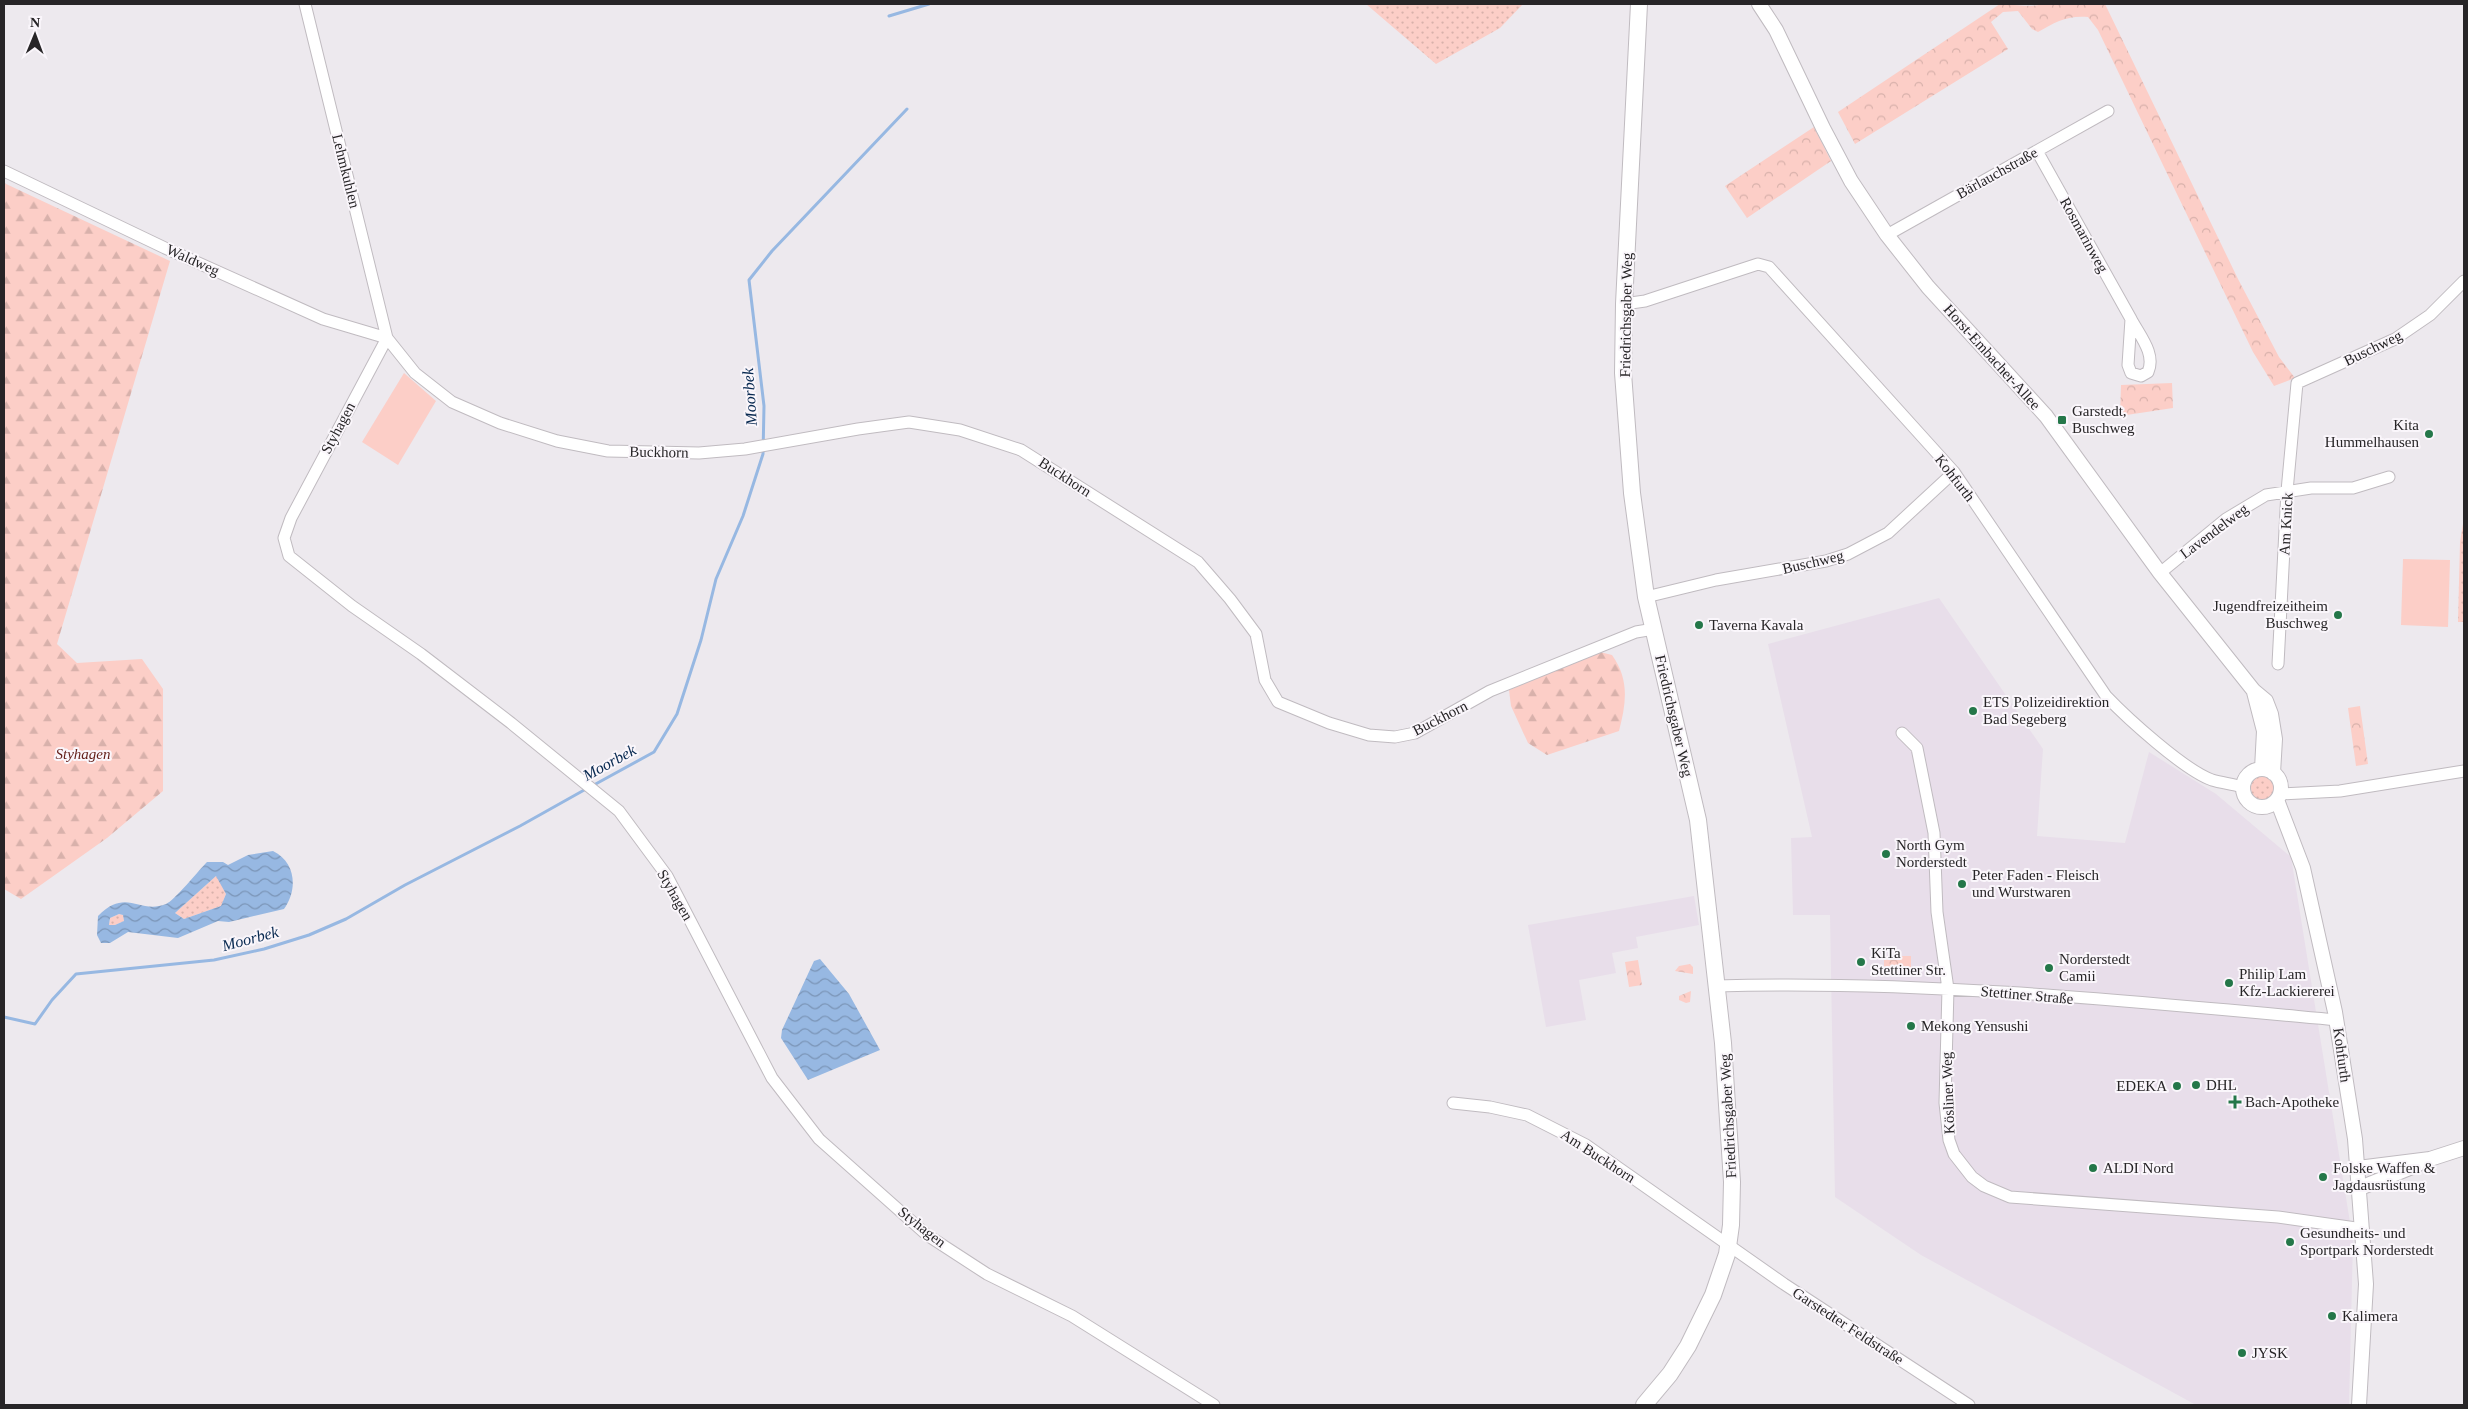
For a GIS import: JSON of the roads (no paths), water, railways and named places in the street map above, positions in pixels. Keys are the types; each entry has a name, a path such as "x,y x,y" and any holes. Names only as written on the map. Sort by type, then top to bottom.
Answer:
{"main road":[{"name":"Friedrichsgaber Weg","path":"1639,4 1624,304 1623,373 1628,441 1635,521 1646,597 1698,820 1729,1112 1732,1182 1728,1244 1719,1279 1702,1320 1670,1374 1644,1405"}],"street":[{"name":"Lehmkuhlen","path":"305,4 387,338"},
{"name":"Horst-Embacher-Allee","path":"1759,4 1776,30 1823,128 1852,181 1887,236 1918,276 2046,416 2160,573 2254,691 2266,701 2271,714 2275,738 2268,771"},
{"name":"Bärlauchstraße","path":"1887,236 2108,112"},
{"name":"Rosmarinweg","path":"2037,151 2131,319"},
{"name":"Waldweg","path":"4,171 165,248 323,318 387,338"},
{"name":"Kohfurth","path":"1624,304 1646,301 1758,264 1769,267 1954,472 2106,696 2116,707 2192,768 2211,780 2242,787 2248,801 2258,807 2274,800"},
{"name":"Buschweg","path":"2297,383 2395,339 2430,315 2464,281"},
{"name":"Buckhorn","path":"387,338 415,374 452,402 500,423 557,441 608,451 700,453 765,445 909,422 960,430 1021,450 1198,562 1230,599 1256,634 1265,680 1278,702 1329,723 1369,735 1395,737 1414,733 1490,691 1636,632 1654,629"},
{"name":"Styhagen","path":"387,338 291,518 284,538 289,556 352,606 421,654 619,811 667,876 772,1078 819,1139 935,1240 987,1274 1072,1316 1214,1405"},
{"name":"Am Knick","path":"2278,664 2287,491 2297,383"},
{"name":"Buschweg","path":"1646,597 1716,580 1826,561 1848,554 1888,533 1954,472"},
{"name":"Lavendelweg","path":"2160,573 2240,509 2266,495 2311,488 2353,488 2389,477"},
{"name":"Kösliner Weg","path":"1902,733 1917,748 1930,805 1934,833 1937,912 1948,989 1946,1123 1954,1154 1963,1167 1984,1186 2010,1197 2251,1215 2363,1229"},
{"name":"Kohfurth","path":"2268,771 2280,782 2274,800 2277,823 2287,831 2298,851 2337,1020 2358,1168 2363,1229 2366,1292 2360,1405"},
{"path":"2242,787 2250,773 2268,771"},
{"path":"2274,800 2340,792 2464,772"},
{"name":"Stettiner Straße","path":"1716,986 1841,985 1948,989 2337,1020"},
{"name":"Am Buckhorn","path":"1453,1103 1490,1107 1540,1120 1586,1145 1728,1244"},
{"path":"2358,1168 2430,1158 2464,1148"},
{"path":"2360,1188 2401,1173 2430,1158"},
{"name":"Garstedter Feldstraße","path":"1728,1244 1784,1284 1969,1405"}],"water":[{"path":"273,851 286,862 290,869 293,885 284,909 229,922 218,921 178,938 128,932 110,943 101,943 97,935 98,916 108,908 117,903 125,902 148,906 166,904 180,892 207,862 223,862 228,865 248,855","holes":["216,876 226,894 221,906 184,919 175,913","119,914 123,915 124,921 115,925 109,925 110,918"]},
{"path":"820,959 849,994 880,1050 808,1080 781,1038 782,1030 814,961"}],"waterway":[{"name":"Moorbek","path":"889,16 929,4"},
{"name":"Moorbek","path":"592,786 654,752 677,714 701,640 716,579 743,516 763,454 764,406 749,280 772,251 907,109"},
{"name":"Moorbek","path":"4,1017 35,1024 52,1000 76,974 214,960 264,949 309,935 346,919 405,885 520,826 586,789"}],"place":[{"name":"Garstedt, Buschweg","path":"2062,420"},
{"name":"Kita Hummelhausen","path":"2429,434"},
{"name":"Jugendfreizeitheim Buschweg","path":"2338,615"},
{"name":"Taverna Kavala","path":"1699,625"},
{"name":"ETS Polizeidirektion Bad Segeberg","path":"1973,711"},
{"name":"North Gym Norderstedt","path":"1886,854"},
{"name":"Peter Faden - Fleisch und Wurstwaren","path":"1962,884"},
{"name":"KiTa Stettiner Str.","path":"1861,962"},
{"name":"Norderstedt Camii","path":"2049,968"},
{"name":"Philip Lam Kfz-Lackiererei","path":"2229,983"},
{"name":"Mekong Yensushi","path":"1911,1026"},
{"name":"DHL","path":"2196,1085"},
{"name":"EDEKA","path":"2177,1086"},
{"name":"Bach-Apotheke","path":"2235,1102"},
{"name":"ALDI Nord","path":"2093,1168"},
{"name":"Folske Waffen & Jagdausrüstung","path":"2323,1177"},
{"name":"Gesundheits- und Sportpark Norderstedt","path":"2290,1242"},
{"name":"Kalimera","path":"2332,1316"},
{"name":"JYSK","path":"2242,1353"}]}
